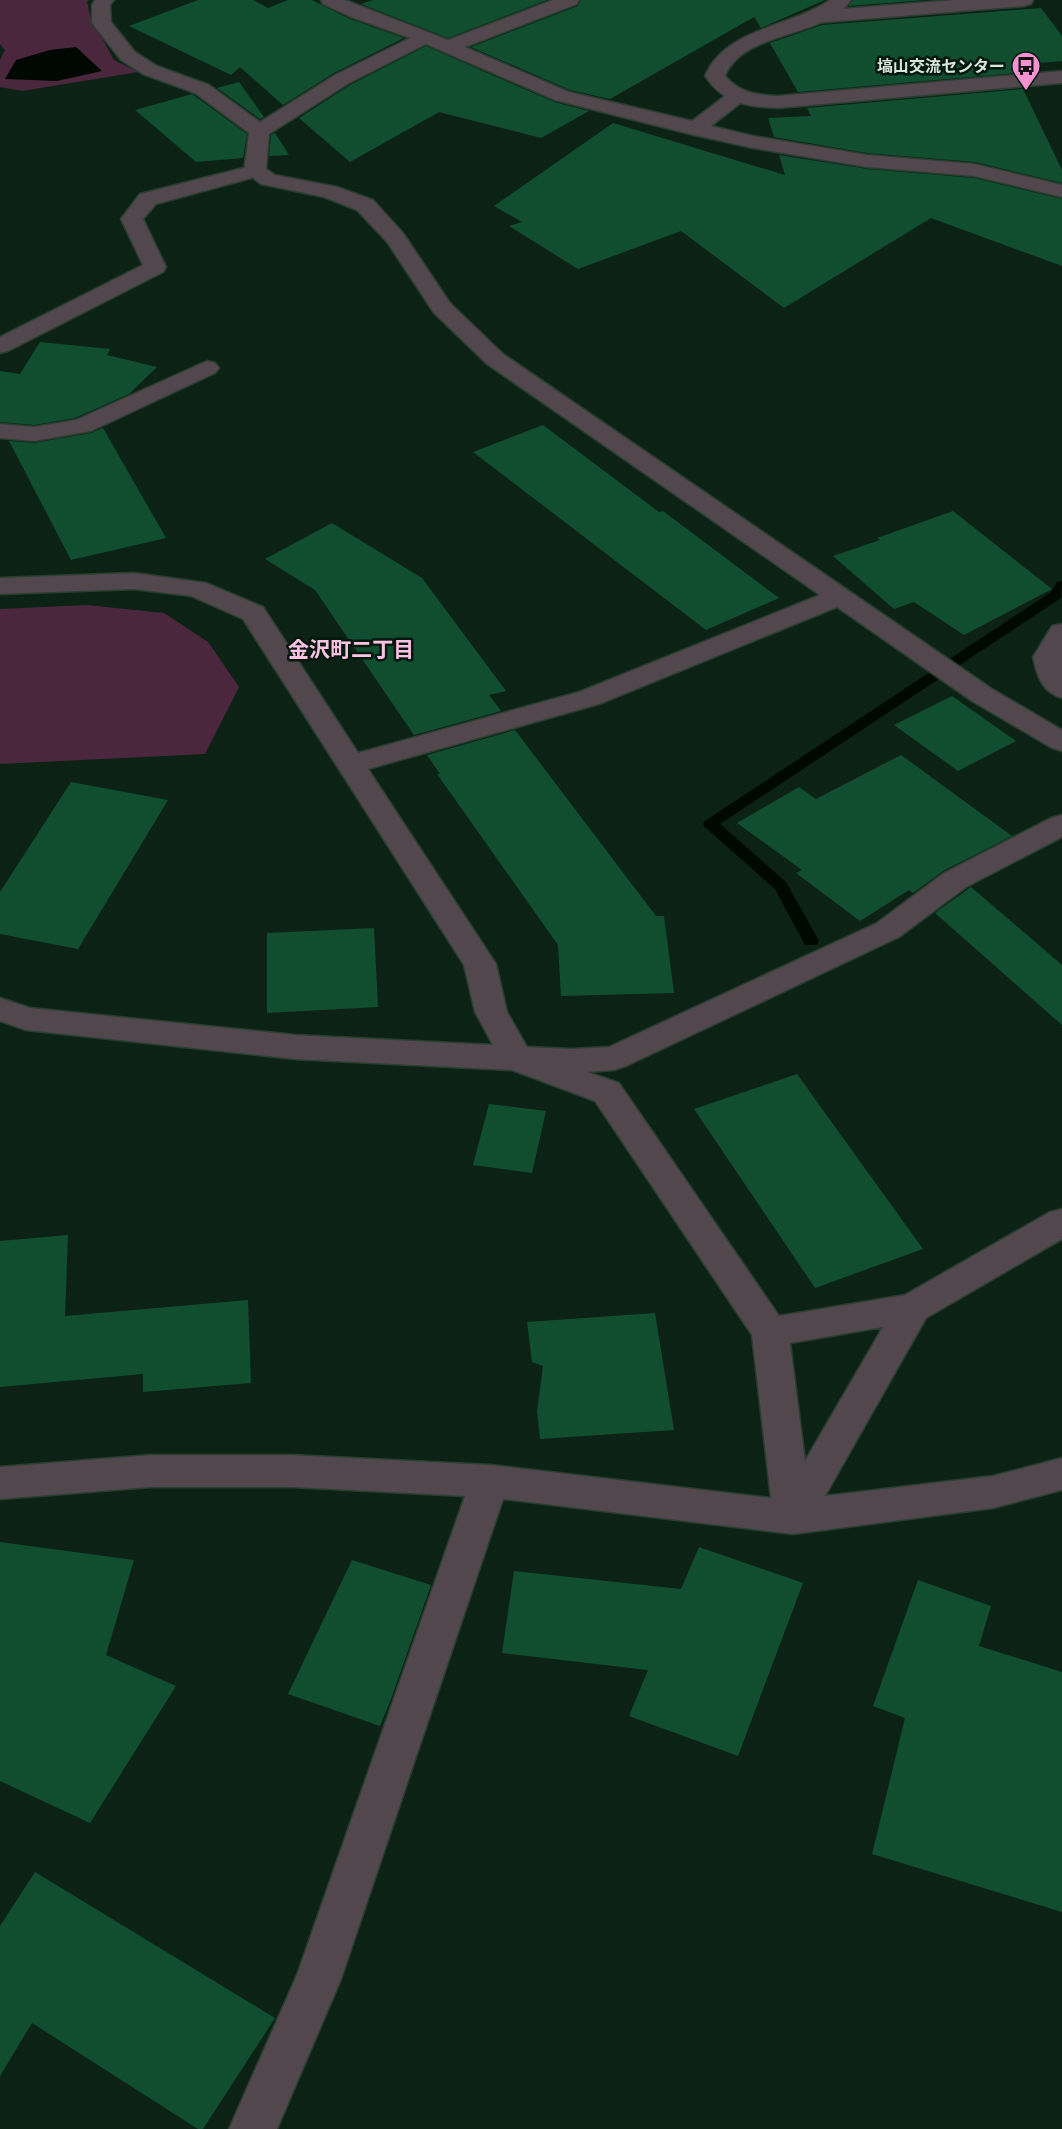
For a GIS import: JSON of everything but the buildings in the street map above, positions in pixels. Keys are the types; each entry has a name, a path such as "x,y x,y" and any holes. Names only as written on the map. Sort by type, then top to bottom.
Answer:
{"street":[{"path":"105,0 101,5 102,23 128,56 150,70 202,89 259,131"},
{"path":"330,0 358,13 449,46 562,96 753,142 867,161 974,170 1062,191"},
{"path":"449,46 570,0"},
{"path":"842,0 815,17 727,56 716,68 715,76 724,88 736,97 750,101 778,102 1062,77"},
{"path":"815,17 1024,0"},
{"path":"509,5 531,15"},
{"path":"259,131 342,79 426,37"},
{"path":"694,129 736,97"},
{"path":"255,171 259,131"},
{"path":"0,346 155,267 132,219 148,200 255,171 268,180 329,192 365,205 394,238 442,308 495,360 982,695 1062,742"},
{"path":"0,431 34,434 82,426 207,368"},
{"path":"0,586 134,580 197,589 253,614 480,964 491,1012 516,1059 607,1092 770,1332 793,1517"},
{"path":"351,764 590,698 841,596"},
{"path":"1062,632 1047,657 1052,677 1062,689"},
{"path":"0,1009 26,1019 296,1047 571,1061 614,1058 888,930 955,880 1062,825"},
{"path":"770,1332 913,1308 1062,1222"},
{"path":"793,1517 913,1308"},
{"path":"0,1483 152,1471 292,1471 490,1481 793,1517 993,1492 1062,1474"},
{"path":"253,2129 318,1979 490,1481"}],"shaded area":[{"path":"0,0 89,0 87,2 90,16 114,60 138,72 22,91 0,87 0,60 5,50 0,44"},
{"path":"76,47 102,71 57,81 5,79 16,60 50,50"},
{"path":"87,605 164,613 208,642 239,687 205,754 0,764 0,609"}],"waterway":[{"path":"811,941 781,886 710,824 1056,595 1062,585"}],"place":[{"name":"塙山交流センター","path":"1026,92"}],"district":[{"name":"金沢町二丁目","path":"351,650"}]}
